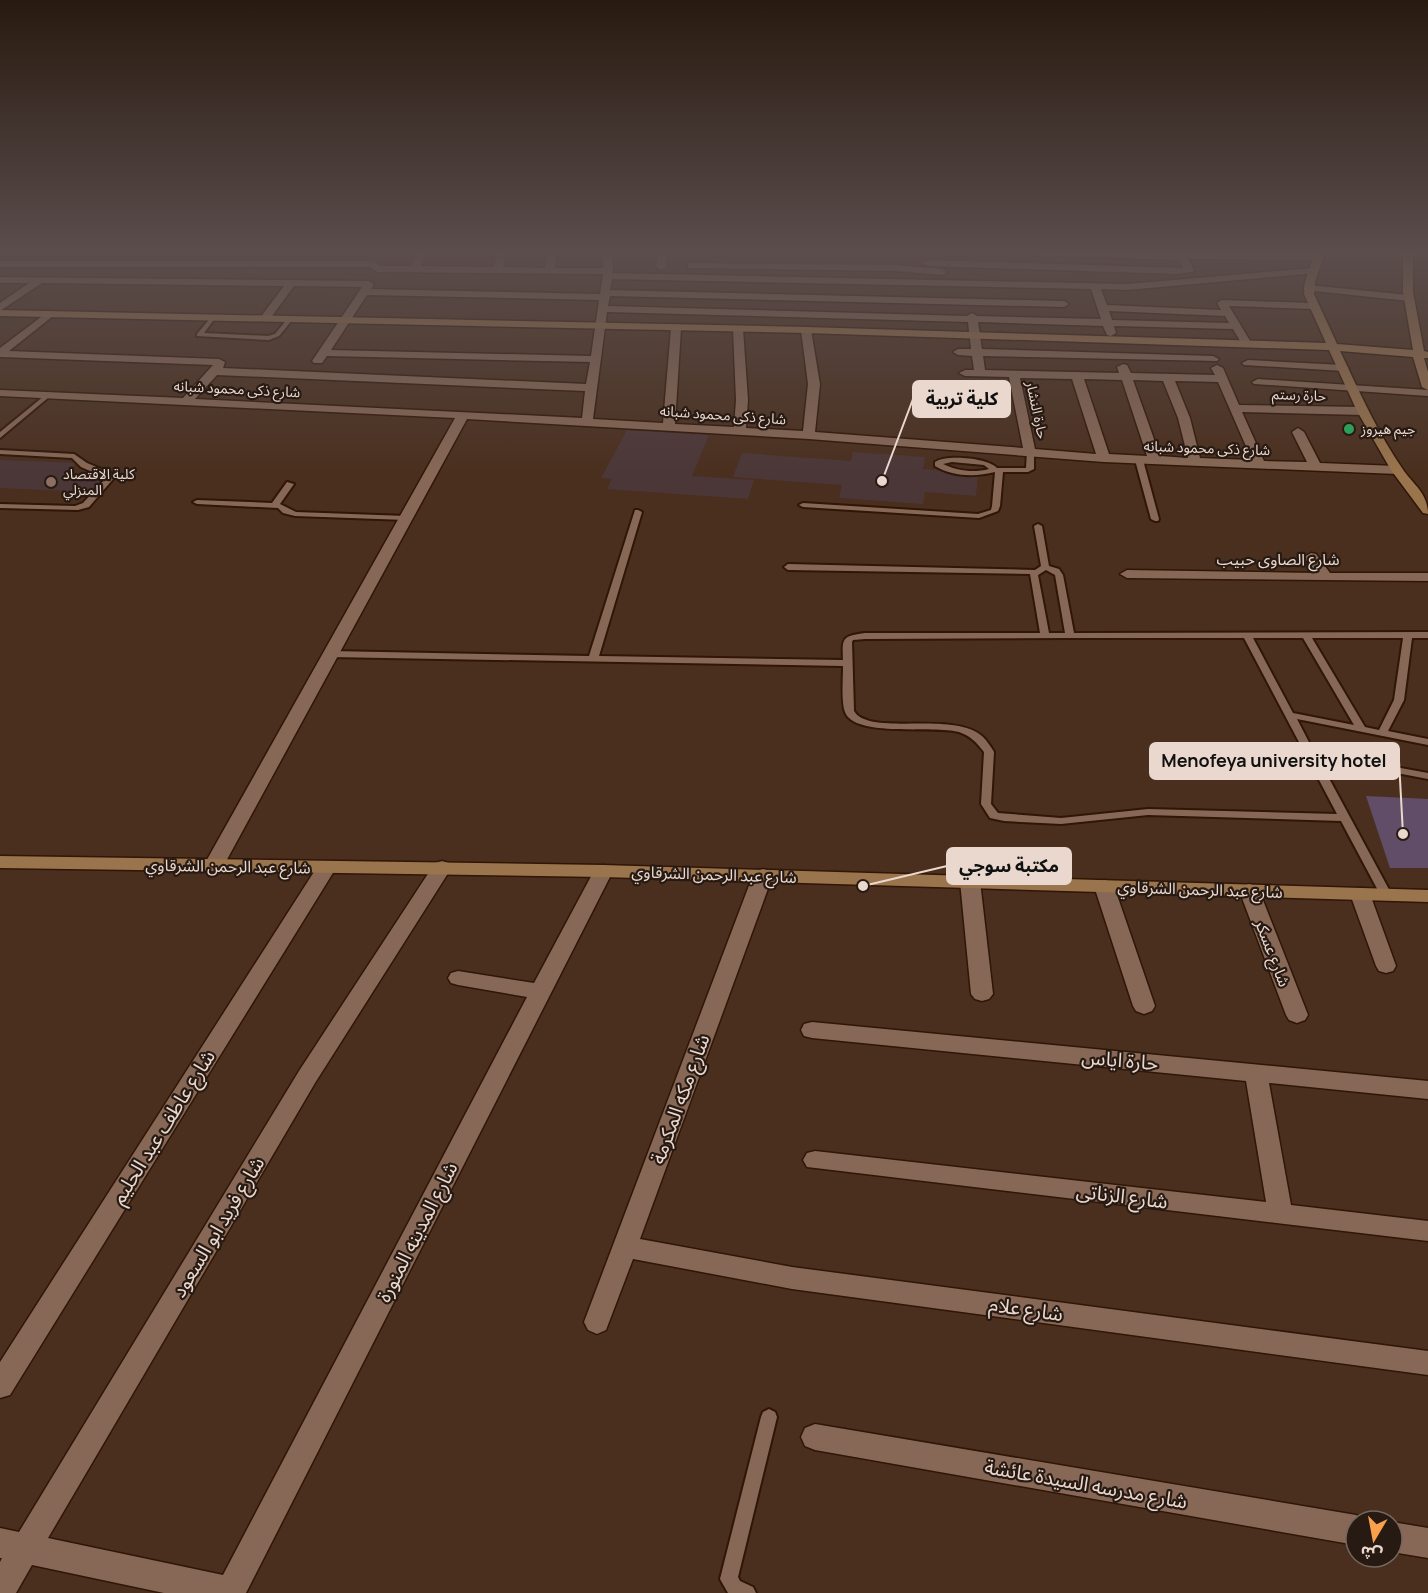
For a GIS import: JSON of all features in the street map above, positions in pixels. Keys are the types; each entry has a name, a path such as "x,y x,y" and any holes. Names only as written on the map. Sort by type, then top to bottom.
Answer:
{"street":[{"path":"0,354 34,326"},
{"path":"308,375 342,326"},
{"path":"587,422 600,326"},
{"path":"613,326 806,330 1333,347 1423,355"},
{"path":"973,326 980,374"},
{"path":"1109,326 1155,461"},
{"path":"1156,326 1160,341"},
{"path":"1236,326 1247,344"},
{"path":"1323,326 1363,411 1397,470 1428,510"},
{"path":"1416,326 1423,355 1419,363 1428,387"},
{"path":"669,427 676,328"},
{"path":"738,329 742,400 740,431"},
{"path":"806,330 814,389 809,435"},
{"path":"1206,343 1260,465"},
{"path":"958,352 1213,359"},
{"path":"323,353 596,358"},
{"path":"0,354 208,360 220,364 187,401"},
{"path":"1248,363 1343,368"},
{"path":"214,371 592,388"},
{"path":"965,373 1222,379"},
{"name":"حارة النشار","path":"1014,374 1030,453"},
{"path":"1077,376 1104,458"},
{"path":"1168,378 1184,418 1195,462"},
{"path":"1258,382 1428,393"},
{"name":"شارع ذكى محمود شبانه","path":"0,393 46,397 187,401 463,415 809,435 1155,461 1397,470"},
{"name":"شارع ذكى محمود شبانه","path":"0,401 46,397"},
{"name":"حارة رستم","path":"1235,408 1363,411"},
{"path":"214,866 463,415"},
{"path":"1298,432 1316,467"},
{"path":"1311,557 1326,577"},
{"name":"شارع الصاوى حبيب","path":"1127,574 1428,577"},
{"name":"شارع عبد الرحمن الشرقاوي","path":"0,862 326,868 442,867 1428,896"},
{"name":"شارع فريد ابو السعود","path":"0,1591 12,1546 442,867"},
{"name":"شارع عاطف عبد الحليم","path":"0,1386 326,868"},
{"name":"شارع المدينه المنورة","path":"231,1592 603,871"},
{"name":"شارع مكه المكرمة","path":"597,1322 763,875"},
{"path":"970,881 982,994"},
{"path":"1104,886 1144,1006"},
{"name":"شارع عسكر","path":"1249,890 1297,1015"},
{"path":"1360,894 1386,966"},
{"path":"458,978 542,992"},
{"name":"حارة اياس","path":"812,1030 1428,1090"},
{"path":"1256,1073 1280,1214"},
{"name":"شارع الزناتى","path":"815,1160 1428,1231"},
{"name":"شارع علام","path":"625,1246 792,1278 1428,1363"},
{"name":"شارع مدرسه السيدة عائشة","path":"815,1437 1344,1528"},
{"path":"1404,1538 1428,1543"},
{"path":"12,1546 231,1592"}],"lane":[{"path":"206,326 199,335 269,338 278,335 284,326"},
{"path":"0,436 46,397"},
{"path":"0,452 69,455 110,478 86,504 75,508 0,506"},
{"path":"803,505 979,516 994,511 996,470 991,465 980,462 946,460 938,464 944,469 980,473 996,470 1028,470 1031,467 1030,453"},
{"path":"1139,460 1155,519"},
{"path":"275,505 290,484"},
{"path":"197,502 275,505 295,514 406,518"},
{"path":"593,658 638,512"},
{"path":"1038,526 1045,567"},
{"path":"788,567 1035,572 1045,567 1056,571 1059,575 1070,636"},
{"path":"1035,572 1045,636"},
{"path":"1306,635 1361,728"},
{"path":"1383,732 1399,700 1408,635"},
{"path":"1345,818 1148,812 1061,821 994,816 986,804 989,752 986,745 977,737 964,730 946,727 860,722 853,717 849,711 847,642 857,636 1428,635"},
{"path":"1247,636 1386,895"},
{"path":"330,654 847,663"},
{"path":"1290,715 1428,742"},
{"path":"1311,754 1428,776"},
{"path":"747,1593 734,1587 729,1579 769,1417"}],"shaded area":[{"path":"627,430 709,435 692,476 754,480 748,499 607,489 612,479 601,478"},
{"path":"853,452 925,457 923,469 978,473 976,496 925,492 923,504 839,498 842,485 733,477 742,453 851,461"},
{"name":"كلية الاقتصاد المنزلي","path":"0,460 76,463 66,473 108,475 92,492 0,488"}],"building":[{"path":"1366,796 1428,799 1428,868 1390,868"}],"place":[{"name":"جيم هيروز","path":"1349,429"},
{"name":"كلية تربية","path":"882,481"},
{"name":"كلية الاقتصاد المنزلي","path":"51,482"},
{"name":"Menofeya university hotel","path":"1403,834"},
{"name":"مكتبة سوجي","path":"863,886"}]}
